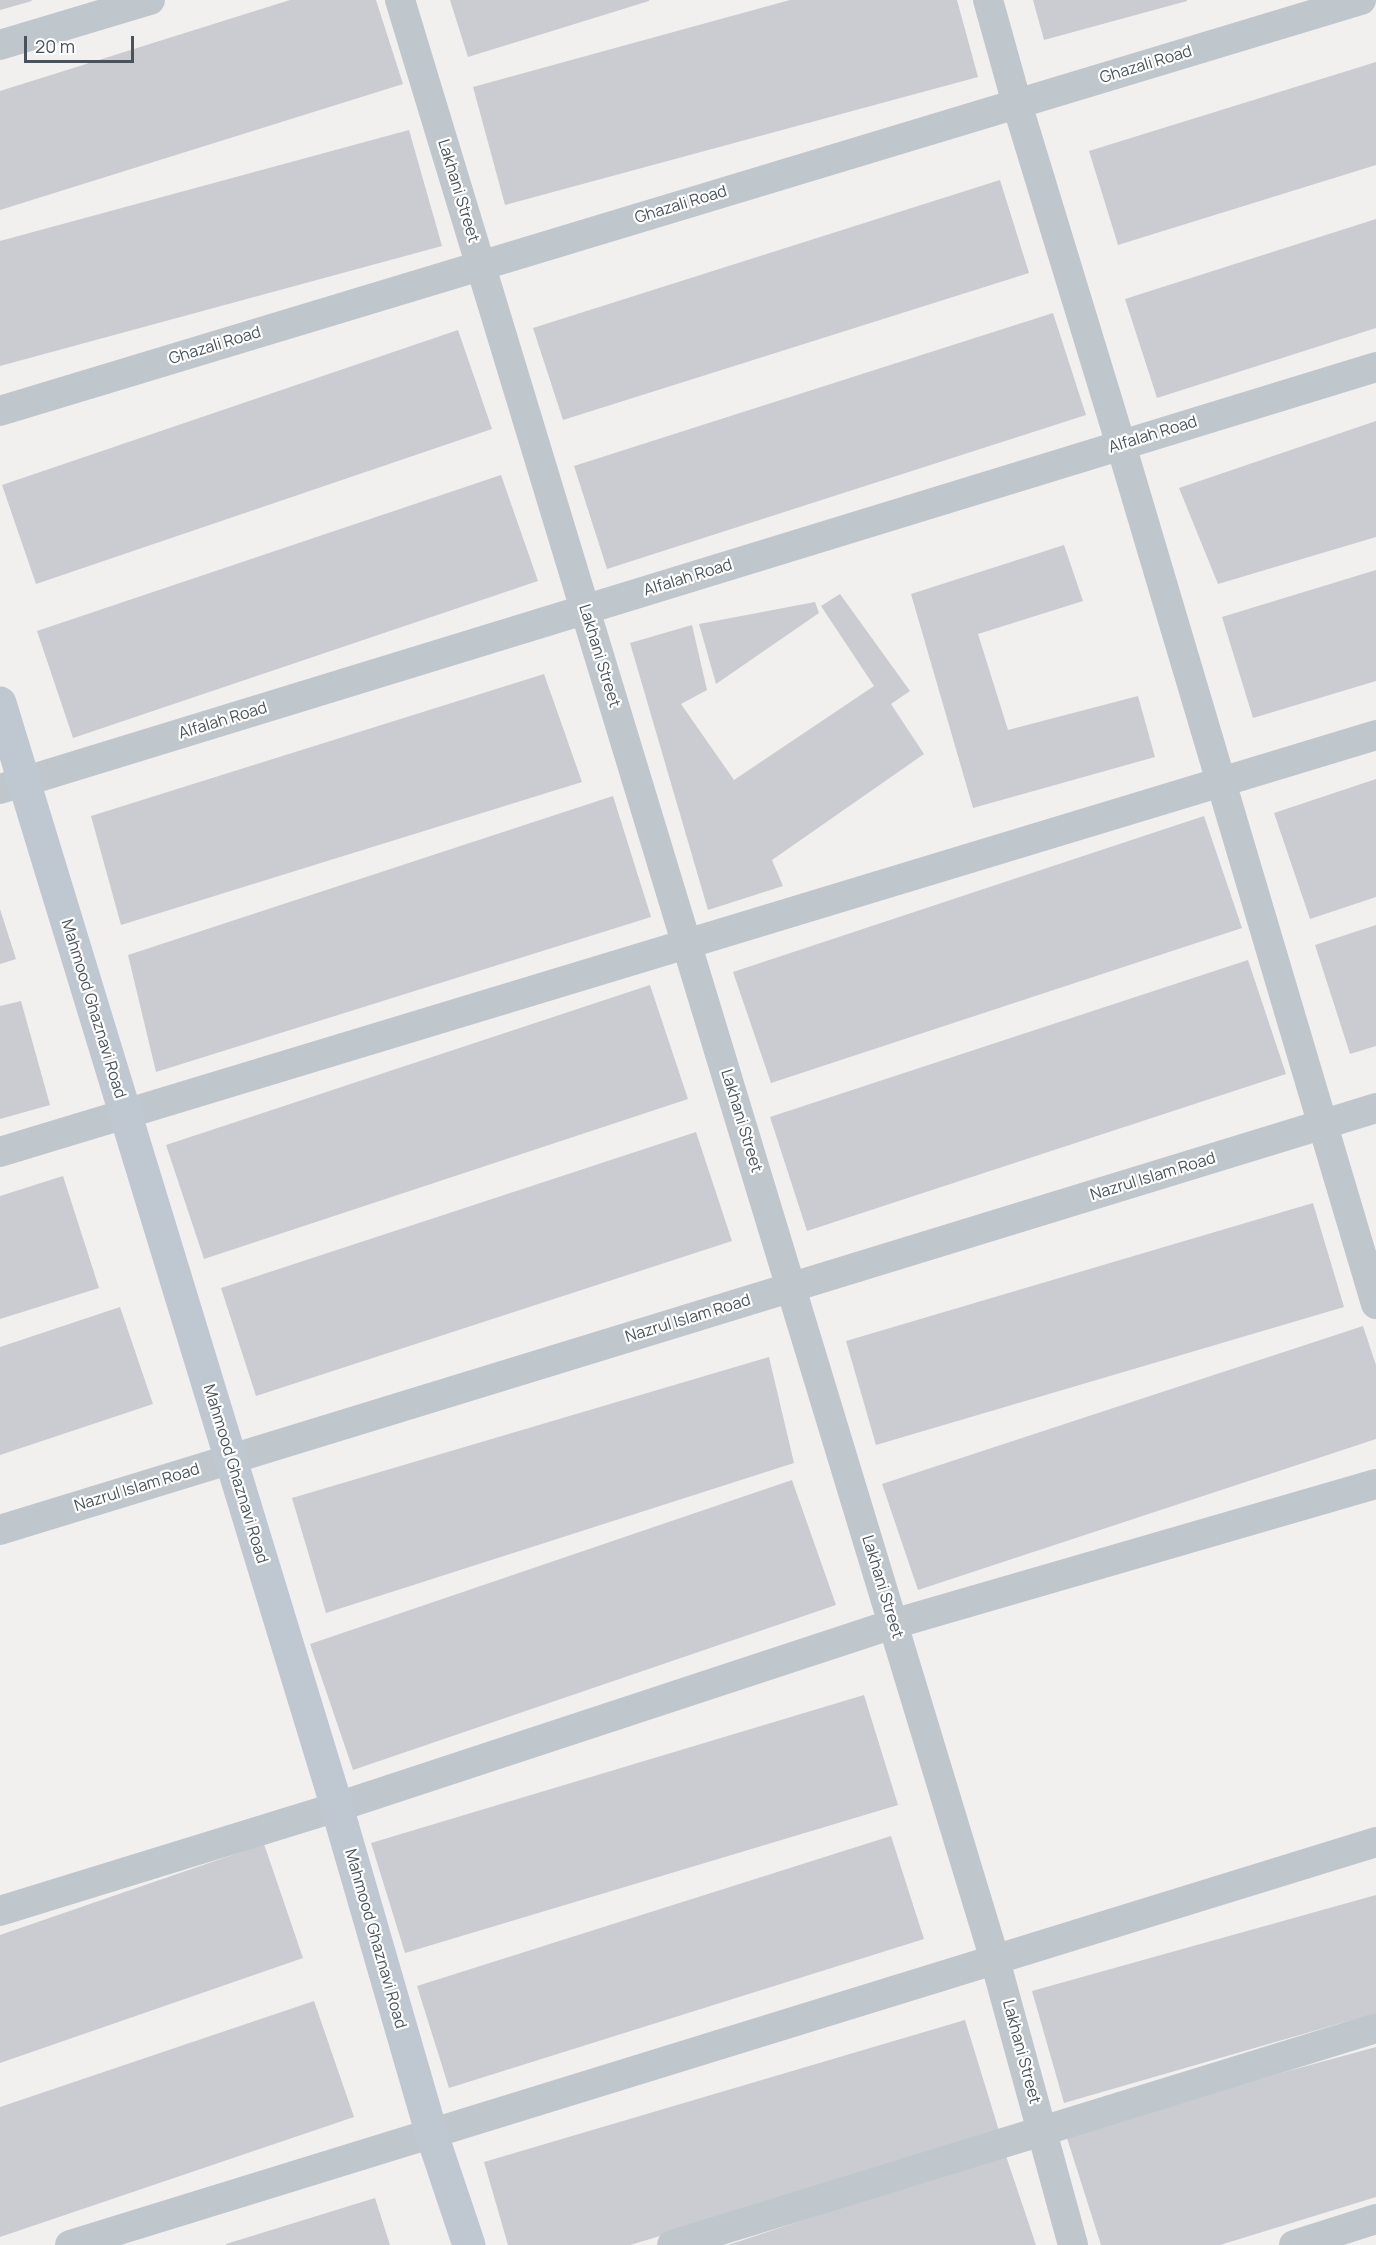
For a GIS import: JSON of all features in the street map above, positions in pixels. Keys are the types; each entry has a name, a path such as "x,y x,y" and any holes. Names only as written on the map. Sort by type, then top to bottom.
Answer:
{"street":[{"path":"0,45 150,0"},
{"name":"Lakhani Street","path":"400,0 995,1960 1073,2245"},
{"path":"988,0 1017,104 1121,445 1376,1304"},
{"name":"Ghazali Road","path":"0,411 1361,0"},
{"name":"Alfalah Road","path":"12,785 1376,367"},
{"name":"Mahmood Ghaznavi Road","path":"0,704 12,785 125,1114 337,1807 432,2135 469,2245"},
{"path":"0,1152 1376,735"},
{"name":"Nazrul Islam Road","path":"0,1530 1376,1108"},
{"path":"0,1911 337,1807 893,1624 1376,1484"},
{"path":"70,2245 1376,1842"},
{"path":"672,2245 1376,2028"},
{"path":"1294,2245 1376,2219"}],"building":[{"path":"0,0 31,0 32,1 0,10"},
{"path":"290,0 376,0 403,84 0,210 0,91"},
{"path":"450,0 649,0 649,1 468,57"},
{"path":"790,0 957,0 978,77 505,205 473,87"},
{"path":"1033,0 1187,0 1187,1 1044,40"},
{"path":"1376,62 1376,165 1118,245 1089,151"},
{"path":"409,130 442,246 0,366 0,241"},
{"path":"1000,180 1029,273 563,420 533,328"},
{"path":"1376,219 1376,328 1157,398 1125,299"},
{"path":"1053,313 1086,415 607,569 574,466"},
{"path":"458,330 492,429 36,584 2,485"},
{"path":"1376,421 1376,537 1218,584 1179,488"},
{"path":"501,475 538,581 73,738 37,631"},
{"path":"1064,545 1083,601 978,634 1008,730 1138,696 1155,757 973,808 911,594"},
{"path":"1376,570 1376,681 1253,718 1222,617"},
{"path":"840,594 910,691 891,704 924,754 772,860 783,886 708,910 630,643 692,625 707,690 681,704 734,780 874,686 821,606"},
{"path":"815,602 819,613 716,684 699,624"},
{"path":"544,674 582,782 121,925 91,816"},
{"path":"1376,779 1376,897 1310,919 1274,813"},
{"path":"613,796 651,917 156,1072 128,955"},
{"path":"1204,816 1242,928 771,1083 733,972"},
{"path":"0,909 16,959 0,964"},
{"path":"1376,925 1376,1046 1350,1054 1315,945"},
{"path":"1248,960 1286,1074 807,1231 770,1117"},
{"path":"650,985 688,1099 204,1259 166,1145"},
{"path":"21,1001 50,1105 0,1119 0,1006"},
{"path":"696,1132 732,1241 256,1396 221,1288"},
{"path":"63,1176 99,1288 0,1319 0,1196"},
{"path":"1313,1203 1344,1307 876,1445 846,1341"},
{"path":"120,1307 153,1404 0,1455 0,1347"},
{"path":"1363,1326 1376,1365 1376,1439 918,1590 882,1484"},
{"path":"769,1357 794,1463 326,1613 292,1498"},
{"path":"792,1480 836,1605 353,1770 310,1644"},
{"path":"864,1695 898,1805 405,1953 371,1843"},
{"path":"891,1836 924,1939 449,2088 417,1986"},
{"path":"264,1844 303,1958 0,2063 0,1935"},
{"path":"1376,1895 1376,2013 1064,2103 1032,1991"},
{"path":"314,2001 354,2117 0,2237 0,2107"},
{"path":"965,2020 1000,2134 630,2245 508,2245 484,2162"},
{"path":"1376,2047 1376,2197 1220,2245 1101,2245 1067,2138 1277,2074"},
{"path":"1005,2153 1036,2245 728,2245"},
{"path":"375,2198 390,2245 226,2245 226,2244"}]}
